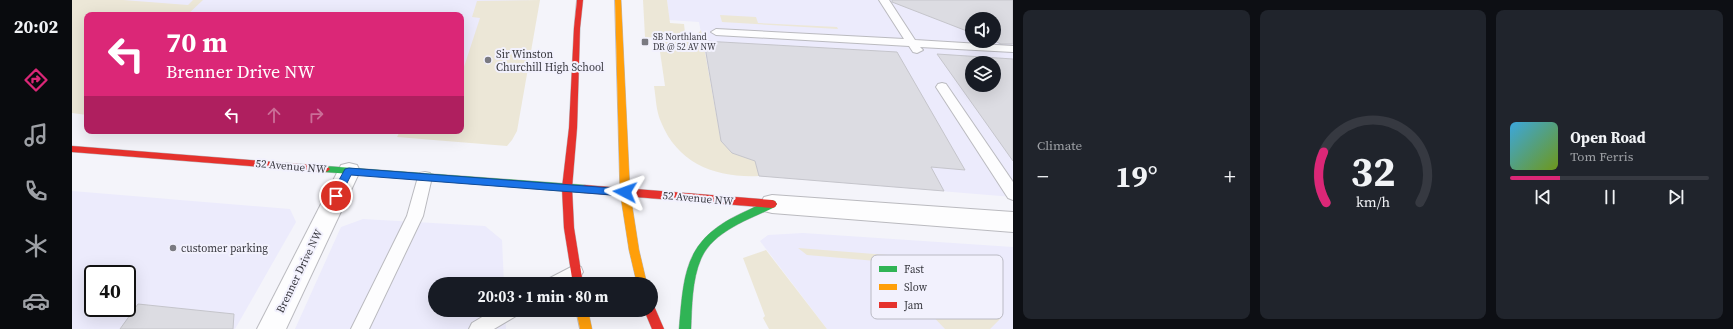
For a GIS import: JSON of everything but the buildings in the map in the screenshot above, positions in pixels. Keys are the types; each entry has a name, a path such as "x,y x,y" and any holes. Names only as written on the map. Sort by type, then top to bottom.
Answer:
{"street":[{"path":"577,277 569,228 567,188 573,128 577,28 580,0"},
{"path":"618,0 625,192 634,250 640,277"},
{"name":"52 Avenue NW","path":"72,149 1013,222"},
{"name":"Brenner Drive NW","path":"271,329 349,171"},
{"path":"685,329 687,303 695,261 705,245 715,234 733,223 772,204"},
{"path":"583,317 586,329"},
{"path":"653,317 658,329"}],"lane":[{"path":"884,0 915,46"},
{"path":"716,32 915,46 1013,49"},
{"path":"942,88 1013,194"},
{"path":"360,329 415,216 425,177"},
{"path":"478,329 498,317"}],"shaded area":[{"name":"Sir Winston Churchill High School","path":"72,0 529,0 464,125 464,12 84,12"},
{"path":"72,0 123,0 188,5 193,0 203,0 190,12 84,12 84,115 72,113"},
{"path":"540,0 517,131 512,140 507,146 397,137 398,134 464,134 464,67 480,18 472,17 477,1"},
{"path":"643,0 667,0 670,23 684,24 685,33 695,37 701,30 721,141 732,153 755,160 759,176 728,174 700,166 677,148 668,136 658,113 654,86 665,86 658,38 645,37"},
{"path":"667,0 1013,0 1013,197 759,176 755,160 732,153 721,141 699,22 669,20"},
{"path":"720,15 756,17 758,23 837,27 838,29 722,22"},
{"name":"customer parking","path":"72,191 290,209 296,222 235,329 72,329"},
{"path":"363,219 485,226 502,240 504,277 428,277 428,317 505,317 506,329 295,329 341,227"},
{"path":"803,233 1013,247 1013,329 827,329 760,241 768,235"},
{"path":"798,248 887,255 871,255 871,261 807,255"},
{"path":"766,250 827,329 769,329 763,318 765,316 743,258"},
{"path":"935,319 1000,319 990,329 945,329"}],"traffic: fast":[{"path":"325,169 585,189"},
{"path":"685,329 687,299 691,278 693,268 700,251 707,242 723,228 772,204"}],"traffic: slow":[{"path":"618,0 625,192 634,250 640,277"},
{"path":"583,317 586,329"}],"traffic: jam":[{"path":"577,277 569,228 567,188 573,128 577,28 580,0"},
{"path":"72,149 325,169"},
{"path":"585,189 772,204"},
{"path":"653,317 658,329"}],"place":[{"name":"SB Northland DR @ 52 AV NW","path":"645,42"},
{"name":"Sir Winston Churchill High School","path":"488,60"},
{"name":"customer parking","path":"173,248"}],"route":[{"path":"336,196 349,171 625,192"}]}
